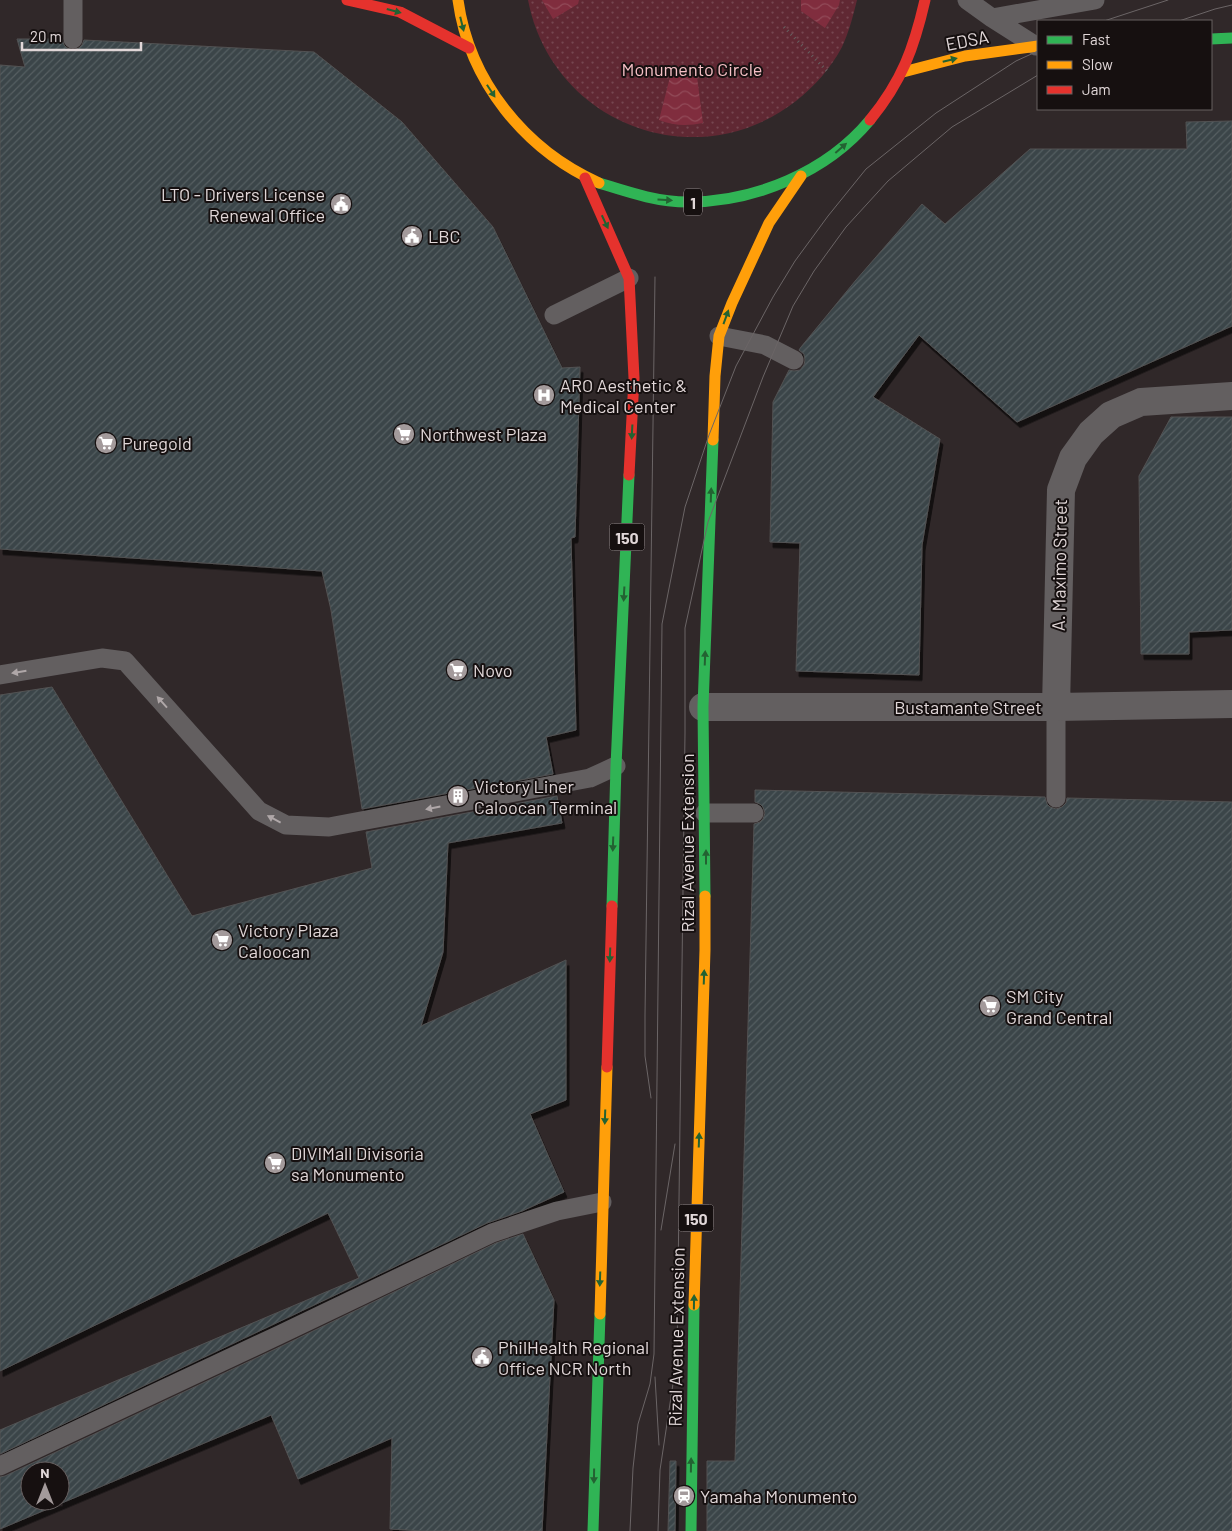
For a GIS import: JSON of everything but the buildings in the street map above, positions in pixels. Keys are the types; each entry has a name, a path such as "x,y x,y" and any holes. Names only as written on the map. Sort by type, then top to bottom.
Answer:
{"main road":[{"path":"347,0 400,12 469,48"},
{"name":"1","path":"458,0 469,48 488,88 514,124 547,154 585,178 620,191 656,200 693,202 731,199 767,190 801,176 832,156 860,132 883,103 903,72 917,35 925,0"},
{"path":"1212,39 1232,38"},
{"name":"EDSA","path":"903,72 965,56 1037,46"},
{"name":"Rizal Avenue Extension","path":"691,1531 694,1280 705,950 703,707 715,376 719,336 732,303 768,223 801,176"},
{"name":"150","path":"585,178 629,278 634,378 616,766 593,1531"}],"street":[{"name":"A. Maximo Street","path":"1056,707 1061,490 1073,458 1091,433 1111,415 1141,402 1232,396"},
{"name":"Bustamante Street","path":"703,707 1056,707 1232,704"}],"lane":[{"path":"73,0 73,39"},
{"path":"967,0 1037,46"},
{"path":"992,18 1095,0"},
{"path":"554,314 629,278"},
{"path":"719,336 765,345 794,360"},
{"path":"0,675 102,658 125,661 259,811 286,825 329,827 590,778 616,766"},
{"path":"1056,707 1056,798"},
{"path":"705,813 754,814"},
{"path":"0,1466 492,1233 557,1212 602,1202"}],"path":[{"path":"784,27 827,71"}],"green space":[{"name":"Monumento Circle","path":"528,0 857,0 847,36 838,55 822,77 796,101 757,124 715,136 674,136 634,126 597,107 566,79 542,43"}],"water":[{"path":"542,0 579,0 578,4 553,19"},
{"path":"801,0 840,0 825,28 801,11"},
{"path":"670,77 697,77 703,123 681,125 659,120"}],"tram line":[{"path":"1107,20 1168,0"},
{"path":"1182,20 1232,5"},
{"path":"630,1531 633,1468 638,1424 650,1384 654,1354 662,624 685,507 709,435 736,366 773,297 795,261 828,216 866,169 936,113 1016,61 1037,51"},
{"path":"658,1531 660,1470 677,1357 685,628 708,522 763,377 793,306 814,271 846,227 888,181 952,127 1037,76"},
{"path":"651,1098 645,1056 645,1015 655,277"},
{"path":"661,1230 675,1144"},
{"path":"655,1377 659,1445"}],"traffic: fast":[{"path":"1212,39 1232,38"},
{"path":"599,183 643,196 676,202 713,201 739,196 764,190 811,169 833,155 870,120"},
{"path":"705,896 703,707 713,440"},
{"path":"612,906 616,766 629,475"},
{"path":"691,1531 694,1305"},
{"path":"593,1531 600,1314"}],"traffic: slow":[{"path":"458,0 464,30 474,58 488,85 505,110 547,152 572,169 599,183"},
{"path":"903,72 965,56 1037,46"},
{"path":"713,440 715,376 719,336 769,223 801,176"},
{"path":"694,1305 705,896"},
{"path":"600,1314 607,1067"}],"traffic: jam":[{"path":"347,0 400,12 469,48"},
{"path":"870,120 899,78 911,49 925,0"},
{"path":"585,178 629,278 634,378 629,475"},
{"path":"607,1067 612,906"}],"place":[{"name":"LTO - Drivers License Renewal Office","path":"341,204"},
{"name":"LBC","path":"412,236"},
{"name":"ARO Aesthetic & Medical Center","path":"544,395"},
{"name":"Northwest Plaza","path":"404,434"},
{"name":"Puregold","path":"106,443"},
{"name":"Novo","path":"457,670"},
{"name":"Victory Liner Caloocan Terminal","path":"458,796"},
{"name":"Victory Plaza Caloocan","path":"222,940"},
{"name":"SM City Grand Central","path":"990,1006"},
{"name":"DIVIMall Divisoria sa Monumento","path":"275,1163"},
{"name":"PhilHealth Regional Office NCR North","path":"482,1357"},
{"name":"Yamaha Monumento","path":"684,1496"}]}
